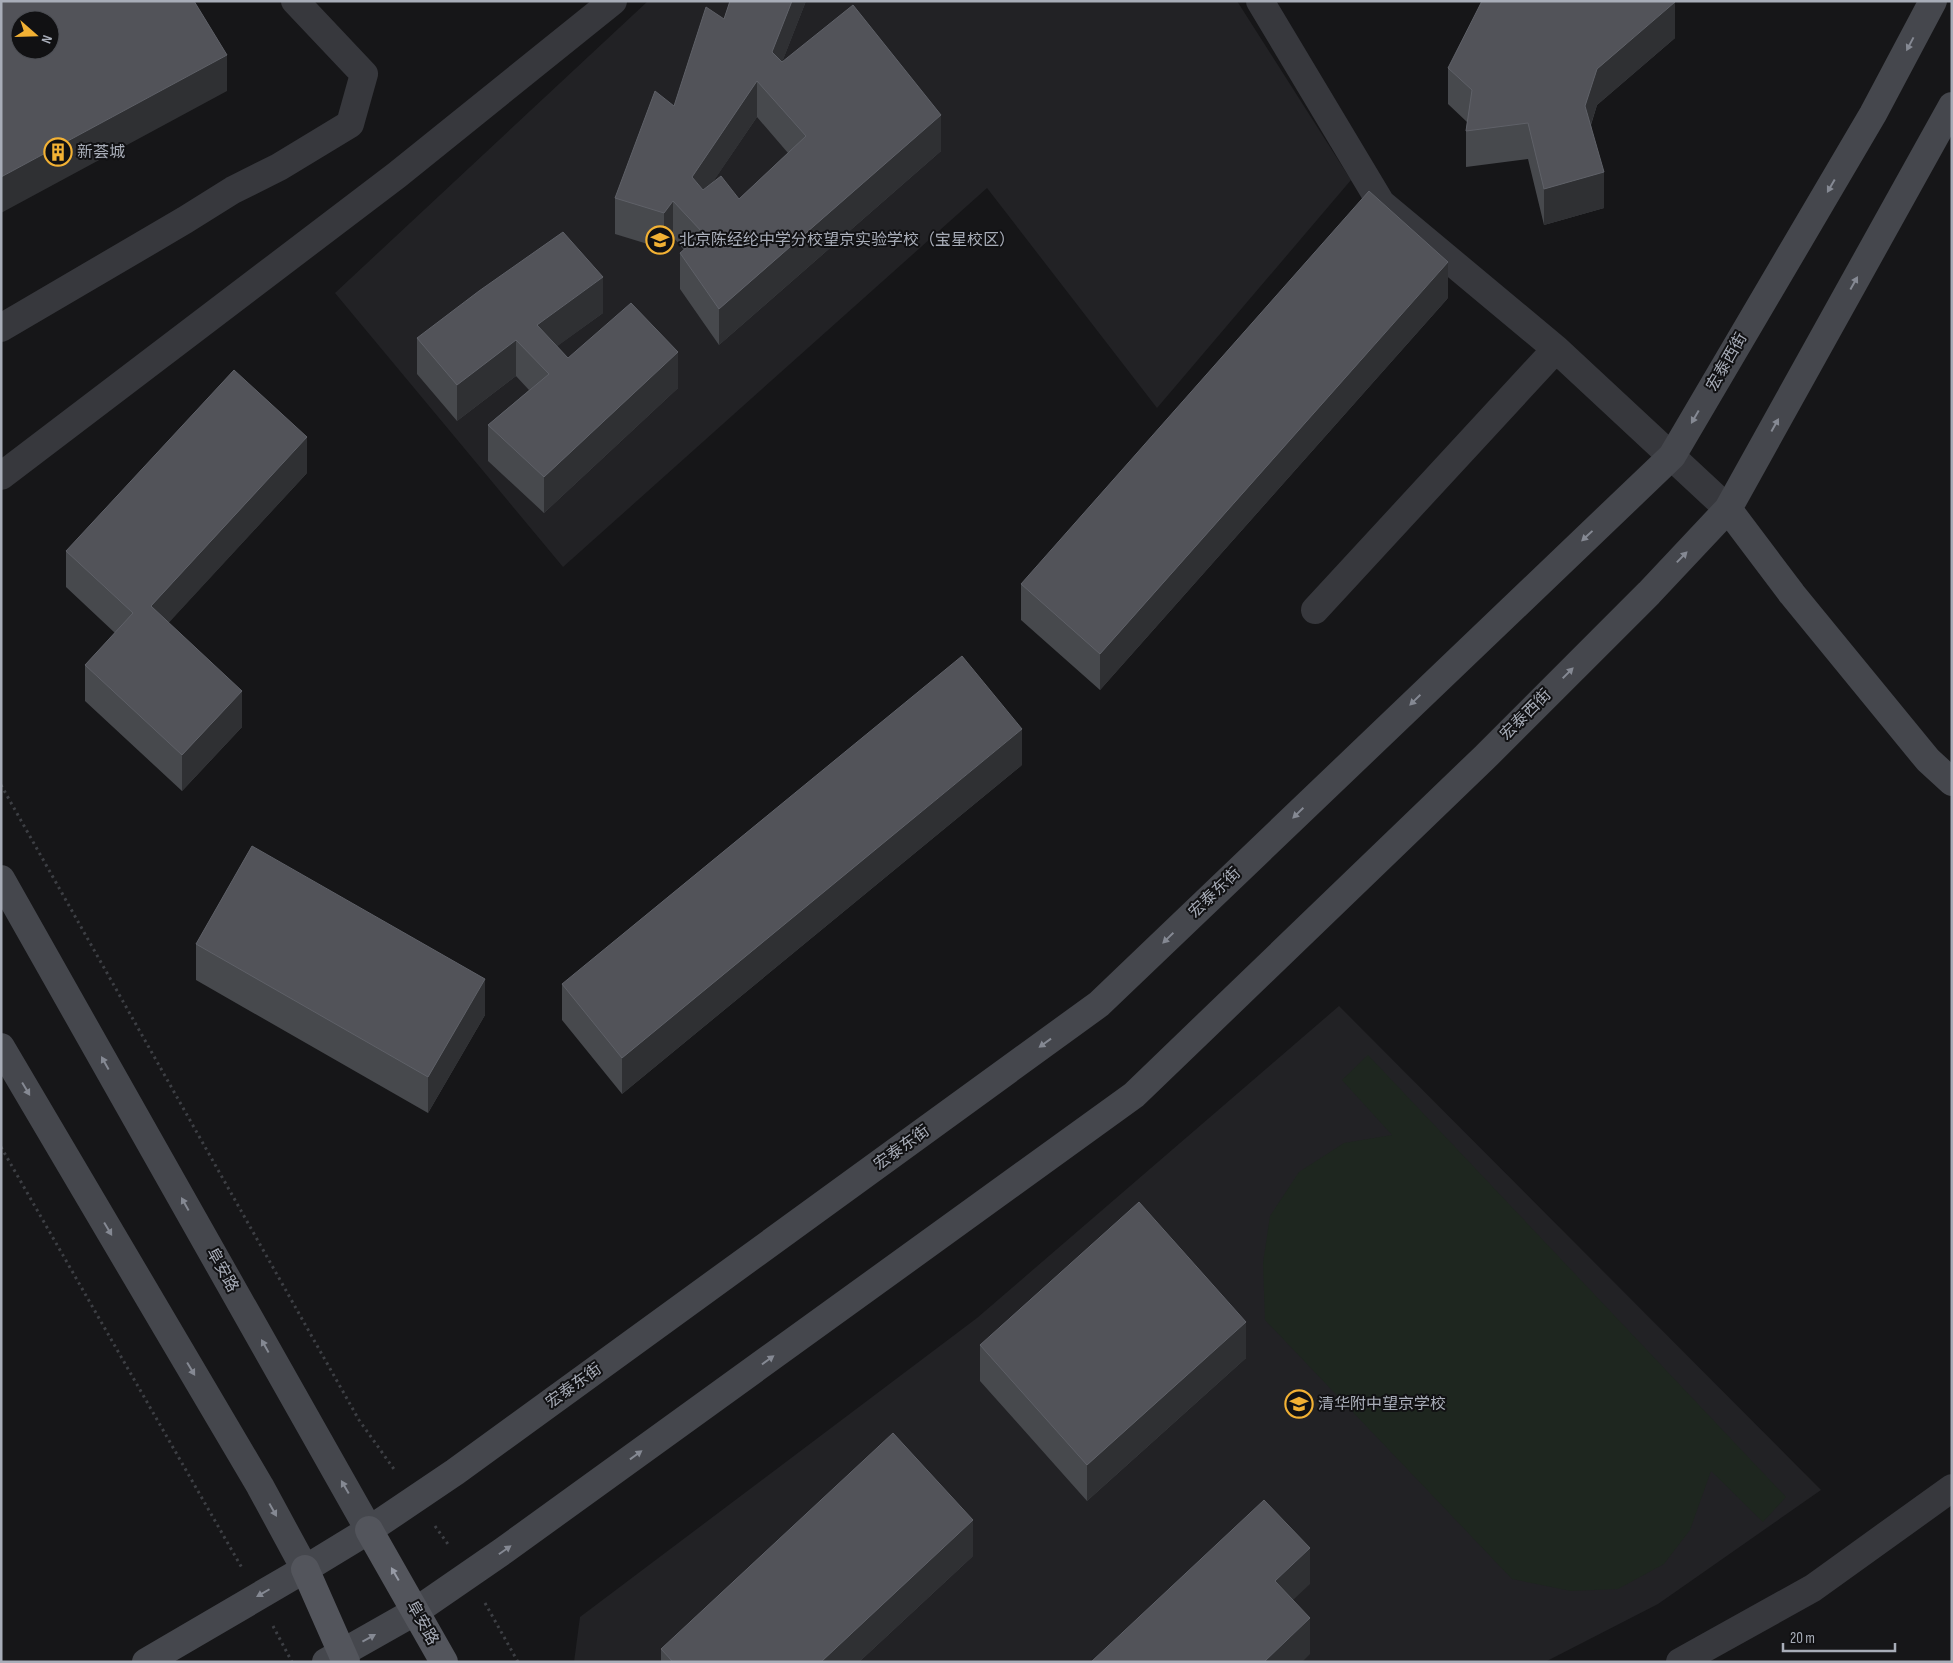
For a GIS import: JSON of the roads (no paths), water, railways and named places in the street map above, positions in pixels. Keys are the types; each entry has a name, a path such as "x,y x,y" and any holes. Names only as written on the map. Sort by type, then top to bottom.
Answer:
{"main road":[{"name":"宏泰西街","path":"1450,667 1672,456 1873,114 1933,1"},
{"name":"宏泰西街","path":"338,1659 416,1612 470,1574 1134,1095 1485,757 1649,593 1728,509 1952,106"},
{"path":"1728,509 1804,609 1928,760 1952,782"},
{"name":"宏泰东街","path":"146,1662 369,1530 455,1472 1099,1004 1450,667"},
{"name":"阜安路","path":"1,878 444,1662"},
{"path":"1,1047 255,1478 305,1569 338,1659"}],"street":[{"path":"1,328 233,190 279,167 350,124 364,74 295,1"},
{"path":"1,476 397,175 613,1"},
{"path":"1260,1 1381,203 1556,349 1728,509"},
{"path":"1315,610 1556,349"},
{"path":"1680,1662 1813,1588 1952,1488"}],"place":[{"name":"新荟城","path":"58,152"},
{"name":"北京陈经纶中学分校望京实验学校（宝星校区）","path":"660,240"},
{"name":"清华附中望京学校","path":"1299,1404"}]}
